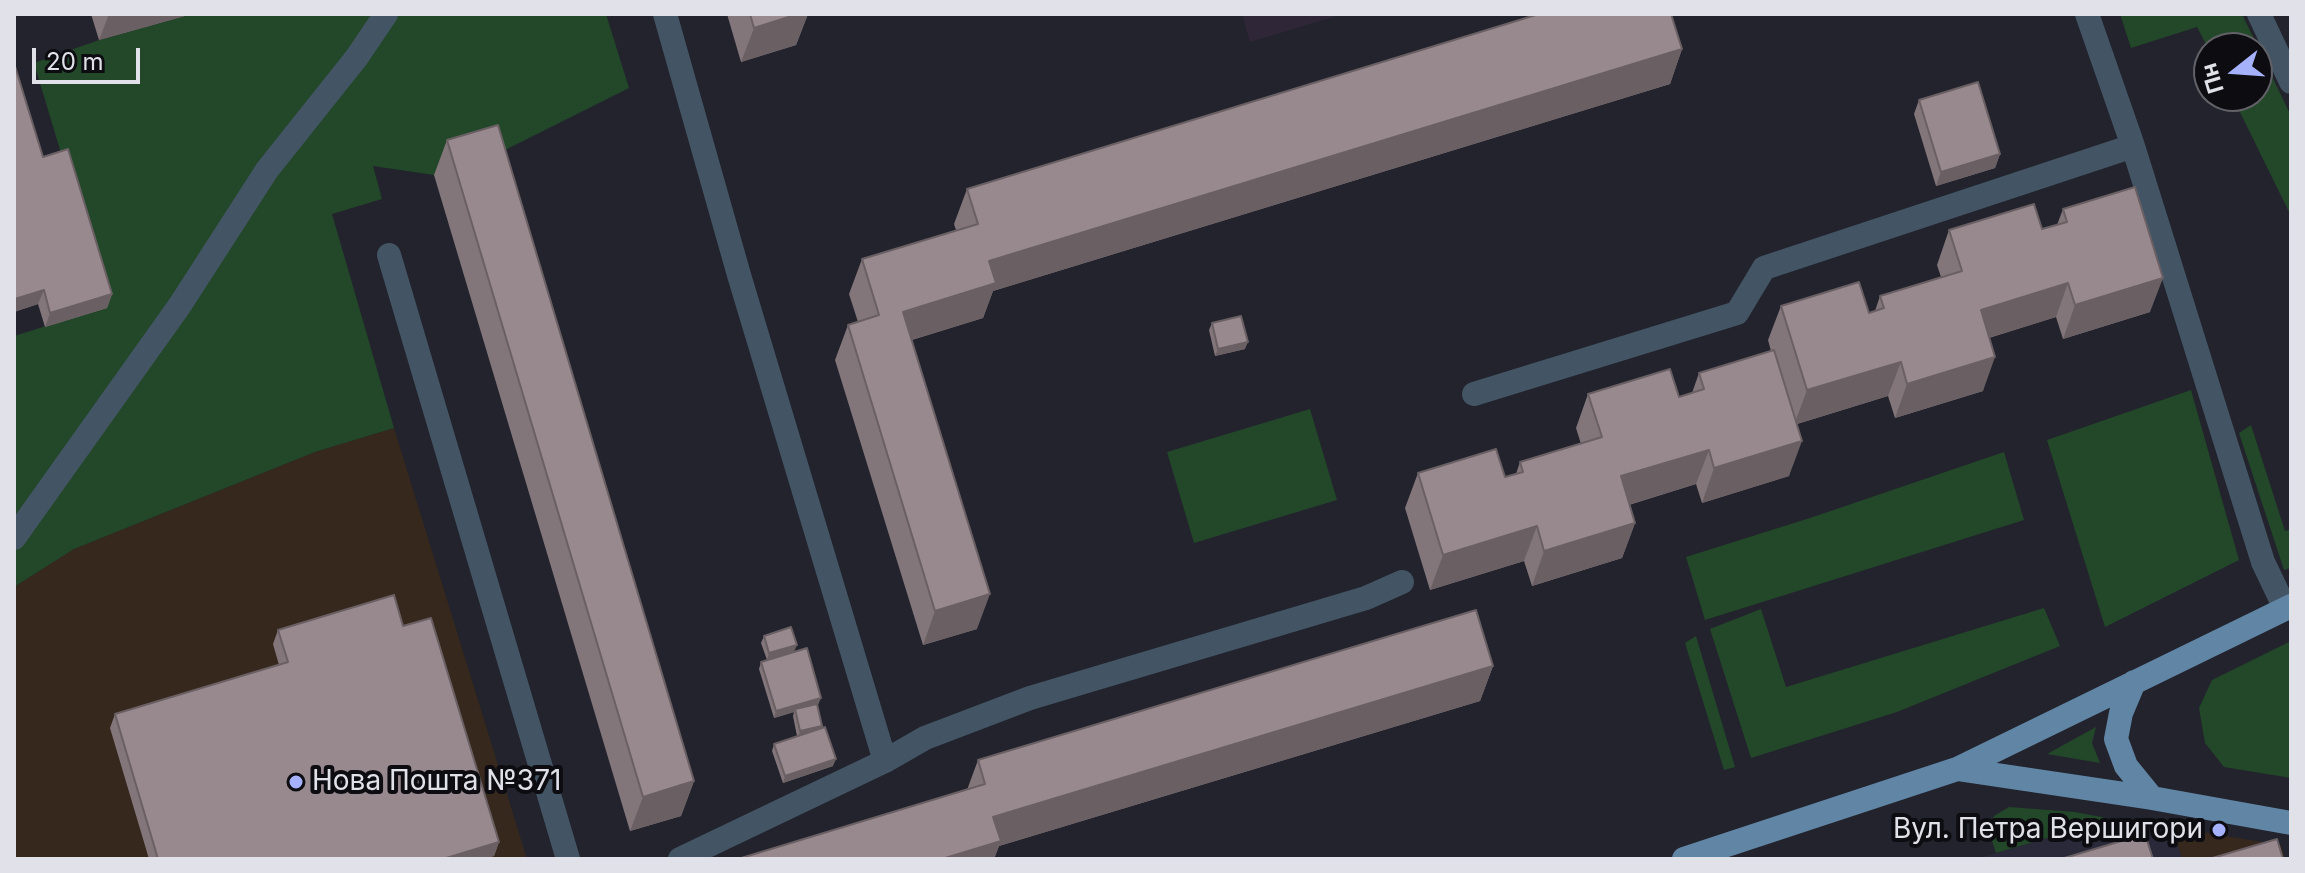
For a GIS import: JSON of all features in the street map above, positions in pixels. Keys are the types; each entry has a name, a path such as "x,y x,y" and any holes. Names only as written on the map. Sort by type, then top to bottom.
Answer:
{"main road":[{"path":"1684,859 1957,769 2288,607"},
{"path":"2134,682 2121,713 2116,739 2126,766 2152,798"},
{"path":"1957,769 2152,798 2291,823"}],"street":[{"path":"14,538 180,305 267,170 357,57 386,14"},
{"path":"665,14 739,275 885,761"},
{"path":"2087,14 2133,146 2263,562 2288,607"},
{"path":"2259,14 2291,82"},
{"path":"1474,394 1737,313 1764,268 2133,146"},
{"path":"389,255 568,859"},
{"path":"680,859 885,761 925,738 1030,698 1366,598 1402,582"}],"shaded area":[{"path":"1242,14 1343,14 1250,42"},
{"path":"394,428 527,859 14,859 14,587 74,549 315,452"},
{"path":"2112,819 2164,826 2175,837 2182,859 1976,859"},
{"path":"2164,826 2281,845 2285,859 2182,859 2175,837"}],"green space":[{"path":"192,14 606,14 629,88 485,160 434,175 373,166 382,199 332,214 394,428 315,452 74,549 14,587 14,336 107,307 34,63 99,40"},
{"path":"2120,14 2242,14 2251,32 2200,32 2197,27 2131,48"},
{"path":"2273,79 2291,116 2291,216 2240,112 2273,112"},
{"path":"2191,390 2239,560 2105,627 2047,440"},
{"path":"1310,409 1337,500 1194,543 1167,452"},
{"path":"2251,425 2285,531 2291,529 2291,568 2284,570 2239,433"},
{"path":"2004,452 2024,520 1705,620 1686,557"},
{"path":"2044,608 2060,646 1897,712 1751,758 1710,629 1761,609 1786,687"},
{"path":"1696,636 1735,767 1724,770 1685,643"},
{"path":"2291,641 2291,778 2224,767 2205,743 2199,708 2212,680"},
{"path":"2096,727 2092,743 2100,763 2047,754"},
{"path":"2009,807 2075,812 2112,819 1996,853 1988,829 1994,816"}],"building":[{"path":"750,14 798,14 754,28"},
{"path":"1539,14 1671,14 1682,49 989,261 996,283 903,312 990,594 935,611 848,325 879,315 862,259 978,224 967,189"},
{"path":"14,63 43,157 68,149 112,294 50,313 44,290 15,299 14,294"},
{"path":"1978,82 2000,154 1941,172 1919,100"},
{"path":"498,125 694,781 643,797 447,140"},
{"path":"2135,187 2163,278 2075,305 2068,283 1981,310 1995,357 1907,384 1901,362 1807,390 1781,306 1859,282 1869,313 1884,308 1880,296 1962,271 1949,230 2034,204 2042,229 2067,222 2063,209"},
{"path":"1241,316 1248,342 1218,349 1212,323"},
{"path":"1774,350 1802,441 1714,468 1709,450 1621,476 1635,523 1544,551 1537,526 1443,555 1418,473 1496,449 1505,477 1523,472 1520,462 1602,437 1588,394 1670,369 1679,397 1704,389 1699,373"},
{"path":"394,595 403,626 431,618 499,842 443,859 158,859 115,714 288,662 278,630"},
{"path":"1476,610 1493,666 993,817 1001,841 942,859 738,859 985,784 978,760"},
{"path":"791,627 797,645 769,653 764,636"},
{"path":"807,648 821,698 776,711 761,662"},
{"path":"817,704 822,726 800,731 795,709"},
{"path":"825,727 836,759 785,776 774,744"},
{"path":"2145,834 2153,859 2061,859"},
{"path":"2277,839 2283,859 2209,859"}],"place":[{"name":"Нова Пошта №371","path":"296,782"},
{"name":"Вул. Петра Вершигори","path":"2219,830"}]}
